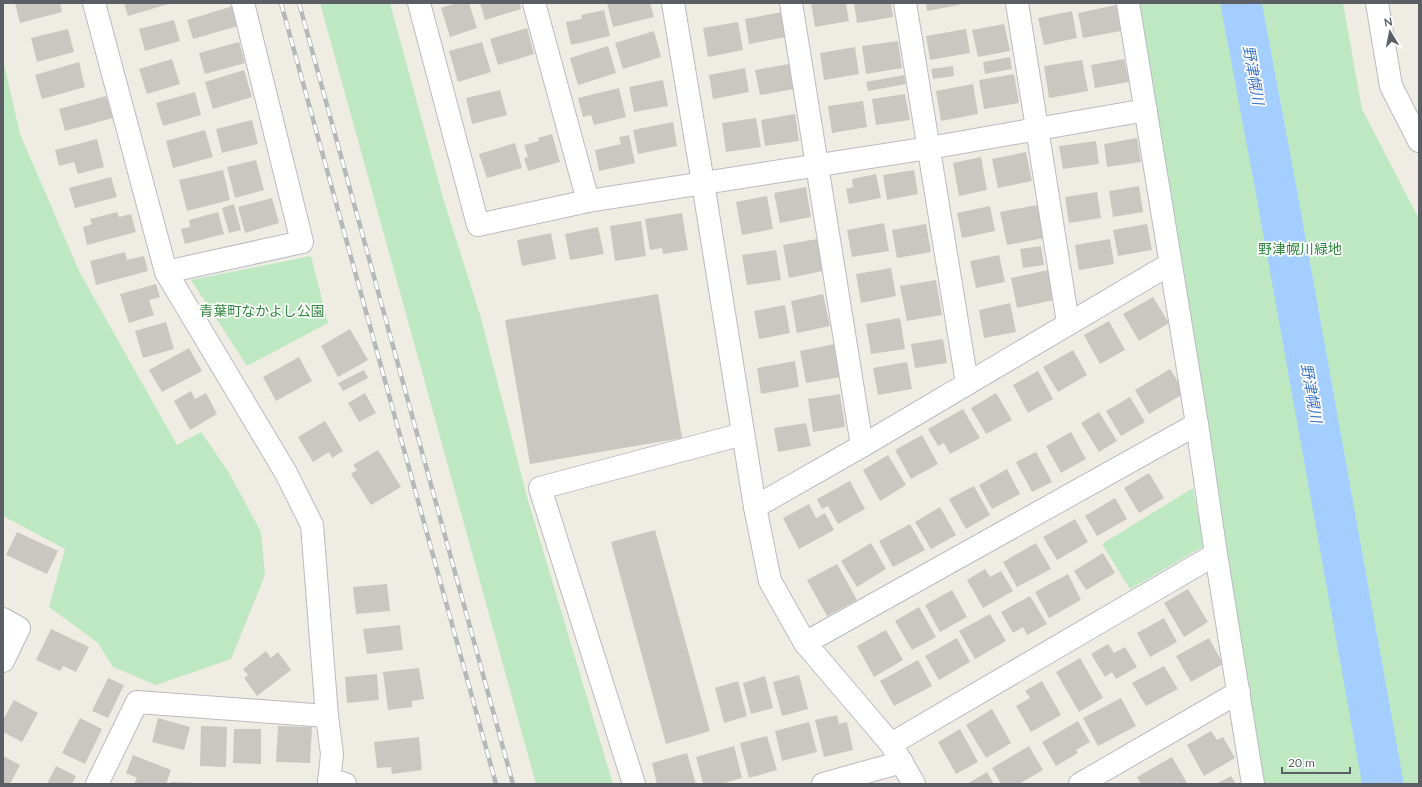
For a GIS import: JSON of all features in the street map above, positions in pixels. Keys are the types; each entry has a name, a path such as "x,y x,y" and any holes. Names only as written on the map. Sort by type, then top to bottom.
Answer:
{"street":[{"path":"94,3 166,272 286,473 312,525 327,716 334,783"},
{"path":"166,272 302,242 243,3"},
{"path":"419,3 478,225 588,201 929,148 1146,110"},
{"path":"534,3 588,201"},
{"path":"673,3 755,507 770,581 806,643 897,753 914,784"},
{"path":"791,3 862,446"},
{"path":"905,3 967,384"},
{"path":"1017,3 1068,323"},
{"path":"1128,3 1197,424 1216,554 1253,784"},
{"path":"1377,3 1391,86 1419,141"},
{"path":"755,507 862,446 1170,264"},
{"path":"806,643 1197,424"},
{"path":"634,784 540,488 743,434"},
{"path":"823,784 897,753 1216,554"},
{"path":"3,619 19,628 3,661"},
{"path":"1080,784 1239,692"},
{"path":"97,784 137,702 327,716"}],"green space":[{"path":"320,3 390,3 443,198 481,318 527,497 613,784 536,784"},
{"name":"野津幌川緑地","path":"1138,3 1343,3 1362,109 1419,219 1419,784 1264,784"},
{"path":"3,59 20,134 80,273 177,445 201,432 228,471 261,532 265,575 231,659 156,685 113,667 98,643 49,607 65,549 3,516"},
{"name":"青葉町なかよし公園","path":"311,256 328,323 247,366 191,280"},
{"path":"1193,488 1204,546 1130,589 1102,544"}],"building":[{"path":"15,3 60,3 62,12 20,23"},
{"path":"124,3 172,3 128,16"},
{"path":"456,3 469,3 477,28 450,37 441,8"},
{"path":"480,3 520,3 521,9 485,20"},
{"path":"607,3 650,3 654,17 613,27"},
{"path":"811,3 846,3 849,21 815,27"},
{"path":"854,3 891,3 893,17 857,23"},
{"path":"926,3 959,3 959,5 927,11"},
{"path":"1116,5 1121,31 1083,38 1078,13"},
{"path":"233,6 238,26 193,39 187,20"},
{"path":"604,10 610,36 571,45 566,22 582,19 581,15"},
{"path":"1072,11 1077,38 1044,45 1038,18"},
{"path":"782,12 786,37 749,44 745,19"},
{"path":"174,20 180,41 145,51 139,29"},
{"path":"738,22 743,50 708,57 703,28"},
{"path":"1004,24 1010,51 978,57 972,30"},
{"path":"527,28 534,54 498,65 490,39"},
{"path":"68,29 74,52 37,62 31,38"},
{"path":"966,29 970,53 930,60 926,36"},
{"path":"654,31 661,57 623,69 615,43"},
{"path":"898,41 902,68 866,74 862,46"},
{"path":"239,42 245,63 205,74 199,53"},
{"path":"482,42 491,72 458,82 449,51"},
{"path":"608,46 616,73 578,85 570,58"},
{"path":"855,47 859,74 824,80 820,53"},
{"path":"1010,57 1012,69 985,74 983,62"},
{"path":"172,59 180,84 147,94 139,69"},
{"path":"1124,59 1129,82 1095,88 1091,65"},
{"path":"1082,60 1088,91 1049,98 1044,66"},
{"path":"79,62 85,87 42,99 35,75"},
{"path":"789,64 794,89 760,95 755,70"},
{"path":"953,66 954,76 933,79 931,69"},
{"path":"745,68 749,92 713,99 709,75"},
{"path":"244,70 252,97 213,109 205,82"},
{"path":"1014,74 1019,103 984,109 979,80"},
{"path":"904,75 906,84 868,91 866,82"},
{"path":"663,80 668,106 634,112 629,87"},
{"path":"973,84 978,114 941,121 936,91"},
{"path":"619,88 626,117 594,125 591,115 583,117 578,98"},
{"path":"500,90 507,115 472,124 466,98"},
{"path":"195,92 201,115 163,126 156,103"},
{"path":"905,94 910,120 876,125 872,99"},
{"path":"106,96 113,118 65,131 59,109"},
{"path":"863,101 867,127 832,133 828,106"},
{"path":"795,114 799,141 765,146 761,120"},
{"path":"756,118 761,147 726,152 722,123"},
{"path":"252,120 258,144 222,153 216,129"},
{"path":"673,122 677,146 638,154 633,130"},
{"path":"205,130 213,157 173,168 166,141"},
{"path":"552,134 560,162 528,171 524,158 528,157 524,145 539,141 538,138"},
{"path":"629,135 635,163 599,171 595,150 621,144 619,137"},
{"path":"1137,138 1141,162 1107,167 1104,144"},
{"path":"97,139 104,167 78,174 74,162 59,166 55,150"},
{"path":"1096,141 1099,164 1063,169 1059,146"},
{"path":"515,143 522,168 487,178 479,154"},
{"path":"1026,152 1032,181 998,188 992,159"},
{"path":"981,157 987,190 959,196 953,163"},
{"path":"256,160 264,190 235,198 227,167"},
{"path":"223,170 230,200 187,211 179,180"},
{"path":"914,170 918,194 887,200 883,175"},
{"path":"876,174 881,198 849,204 846,189 853,187 852,179"},
{"path":"111,177 117,197 75,208 69,188"},
{"path":"1139,186 1143,212 1113,217 1109,191"},
{"path":"806,187 811,217 780,223 774,193"},
{"path":"1097,192 1101,218 1069,223 1065,197"},
{"path":"767,196 773,229 742,235 736,202"},
{"path":"272,198 279,223 245,233 238,207"},
{"path":"234,204 241,230 229,233 222,208"},
{"path":"1037,205 1044,238 1007,245 1000,212"},
{"path":"990,206 995,231 962,238 957,213"},
{"path":"117,212 119,217 131,214 136,232 87,245 83,227 92,224 90,219"},
{"path":"218,212 224,234 185,244 181,229 190,227 189,220"},
{"path":"682,213 688,250 663,254 662,248 650,250 645,219"},
{"path":"641,221 646,256 615,261 610,226"},
{"path":"884,223 889,251 852,257 847,230"},
{"path":"926,224 931,252 897,258 892,230"},
{"path":"1147,224 1152,250 1118,256 1113,230"},
{"path":"598,227 604,254 570,260 565,234"},
{"path":"551,233 556,259 522,266 517,240"},
{"path":"817,239 823,271 789,278 783,245"},
{"path":"1110,239 1114,264 1079,270 1075,245"},
{"path":"1041,246 1044,265 1023,268 1020,249"},
{"path":"776,250 781,280 747,285 742,255"},
{"path":"125,252 127,260 144,256 148,271 96,285 90,261"},
{"path":"999,255 1005,282 976,288 970,261"},
{"path":"891,268 896,296 861,303 856,274"},
{"path":"1048,270 1054,300 1017,308 1011,278"},
{"path":"936,280 942,315 907,321 900,286"},
{"path":"156,284 160,297 149,300 154,315 129,323 120,294"},
{"path":"658,294 682,438 530,464 505,320"},
{"path":"823,294 830,326 797,333 791,301"},
{"path":"1153,297 1169,323 1139,341 1123,314"},
{"path":"1010,303 1016,332 984,338 979,310"},
{"path":"785,305 790,333 759,339 754,311"},
{"path":"900,318 905,349 871,354 866,324"},
{"path":"1109,321 1125,350 1100,364 1084,335"},
{"path":"166,322 174,349 143,358 135,331"},
{"path":"350,329 368,360 338,377 321,346"},
{"path":"943,339 947,363 915,368 911,344"},
{"path":"835,344 841,377 806,383 800,351"},
{"path":"189,348 202,371 162,392 149,370"},
{"path":"1073,350 1087,375 1058,392 1043,367"},
{"path":"299,357 312,381 276,401 263,377"},
{"path":"795,361 799,387 761,394 757,368"},
{"path":"907,362 912,389 878,395 873,368"},
{"path":"1170,369 1185,393 1149,414 1135,390"},
{"path":"364,370 368,378 343,391 338,383"},
{"path":"1038,371 1053,399 1028,413 1013,385"},
{"path":"191,391 195,399 206,393 217,414 190,430 174,401"},
{"path":"365,393 376,413 359,422 348,403"},
{"path":"996,393 1012,420 986,434 971,408"},
{"path":"840,394 845,427 813,432 808,399"},
{"path":"1130,397 1145,422 1121,436 1106,411"},
{"path":"963,409 980,438 950,454 944,443 938,446 928,429"},
{"path":"1099,412 1117,441 1099,452 1081,423"},
{"path":"325,421 343,451 332,458 329,452 313,462 298,437"},
{"path":"806,423 811,446 778,452 774,428"},
{"path":"1071,432 1086,459 1061,473 1046,446"},
{"path":"922,435 938,464 911,479 895,450"},
{"path":"378,450 401,487 371,505 351,474 357,470 353,465"},
{"path":"1036,452 1052,482 1032,492 1016,462"},
{"path":"888,455 906,485 880,501 863,470"},
{"path":"1007,469 1020,494 992,509 979,485"},
{"path":"1149,473 1164,498 1139,513 1124,488"},
{"path":"850,481 865,509 838,524 828,506 822,509 817,499"},
{"path":"974,486 990,515 966,529 949,499"},
{"path":"1115,498 1127,519 1097,536 1085,516"},
{"path":"809,504 816,518 825,513 834,530 799,549 783,518"},
{"path":"940,507 956,535 931,549 915,522"},
{"path":"1075,519 1088,542 1057,560 1043,537"},
{"path":"910,524 925,550 893,567 879,541"},
{"path":"655,530 710,731 666,744 611,542"},
{"path":"17,532 58,551 47,574 6,555"},
{"path":"871,543 886,569 857,587 841,561"},
{"path":"1036,543 1051,569 1017,587 1003,562"},
{"path":"1103,553 1115,573 1086,590 1074,571"},
{"path":"837,564 857,600 827,616 807,580"},
{"path":"985,569 990,577 1001,571 1013,591 983,608 967,580"},
{"path":"1068,574 1081,600 1049,618 1035,592"},
{"path":"387,584 390,611 356,614 353,587"},
{"path":"1188,589 1208,622 1184,637 1164,603"},
{"path":"952,590 967,617 940,632 925,605"},
{"path":"1030,596 1047,624 1027,635 1023,627 1013,633 1001,612"},
{"path":"919,607 936,637 912,650 895,621"},
{"path":"990,614 1006,641 975,659 959,631"},
{"path":"1164,618 1177,642 1150,657 1137,633"},
{"path":"400,625 403,650 367,654 363,629"},
{"path":"51,629 89,647 76,672 63,666 60,671 36,660"},
{"path":"886,630 903,660 874,677 857,646"},
{"path":"957,638 970,662 939,680 925,656"},
{"path":"1209,638 1223,664 1191,682 1176,656"},
{"path":"1108,644 1114,653 1125,647 1137,667 1116,679 1112,672 1105,677 1091,654"},
{"path":"266,651 271,658 278,652 291,670 257,696 244,678 248,675 243,669"},
{"path":"1080,658 1103,698 1079,712 1056,672"},
{"path":"918,660 932,686 894,706 880,681"},
{"path":"1164,666 1178,689 1146,706 1132,683"},
{"path":"419,668 424,699 412,701 412,707 388,710 383,672"},
{"path":"377,674 379,700 347,703 345,677"},
{"path":"799,675 808,709 782,716 773,682"},
{"path":"765,676 773,708 751,714 743,683"},
{"path":"108,678 124,685 108,718 92,711"},
{"path":"738,681 747,716 724,723 715,688"},
{"path":"1042,681 1061,715 1031,732 1016,706 1030,698 1025,691"},
{"path":"1121,698 1136,726 1098,746 1083,718"},
{"path":"14,700 38,713 22,742 3,732 3,720"},
{"path":"992,709 1011,743 986,758 966,725"},
{"path":"837,715 839,724 847,722 853,750 824,757 815,720"},
{"path":"80,718 102,729 85,764 62,753"},
{"path":"158,718 190,727 184,750 152,742"},
{"path":"1078,721 1090,742 1076,750 1078,753 1056,766 1042,742"},
{"path":"809,722 817,752 782,761 775,731"},
{"path":"201,726 227,727 226,767 200,766"},
{"path":"278,726 312,727 310,763 276,762"},
{"path":"234,729 261,729 261,764 233,763"},
{"path":"960,729 978,762 956,774 938,742"},
{"path":"1211,731 1217,740 1223,737 1235,758 1204,776 1187,745"},
{"path":"767,736 777,770 749,778 740,743"},
{"path":"419,737 422,770 392,774 391,767 377,768 374,742"},
{"path":"734,746 742,778 721,784 703,784 696,757"},
{"path":"1029,746 1043,770 1019,784 1001,784 992,768"},
{"path":"687,753 696,784 657,784 652,763"},
{"path":"133,755 171,770 166,784 134,784 137,778 126,773"},
{"path":"3,756 20,765 10,784 3,784"},
{"path":"1172,757 1187,783 1141,784 1137,777"},
{"path":"56,766 76,776 72,784 47,784"},
{"path":"987,772 994,784 967,784"},
{"path":"1231,776 1236,784 1216,784"},
{"path":"171,782 198,783 198,784 171,784"}],"waterway":[{"name":"野津幌川","path":"1241,3 1383,784"}],"railway":[{"path":"281,3 496,784"},
{"path":"299,3 513,784"}]}
